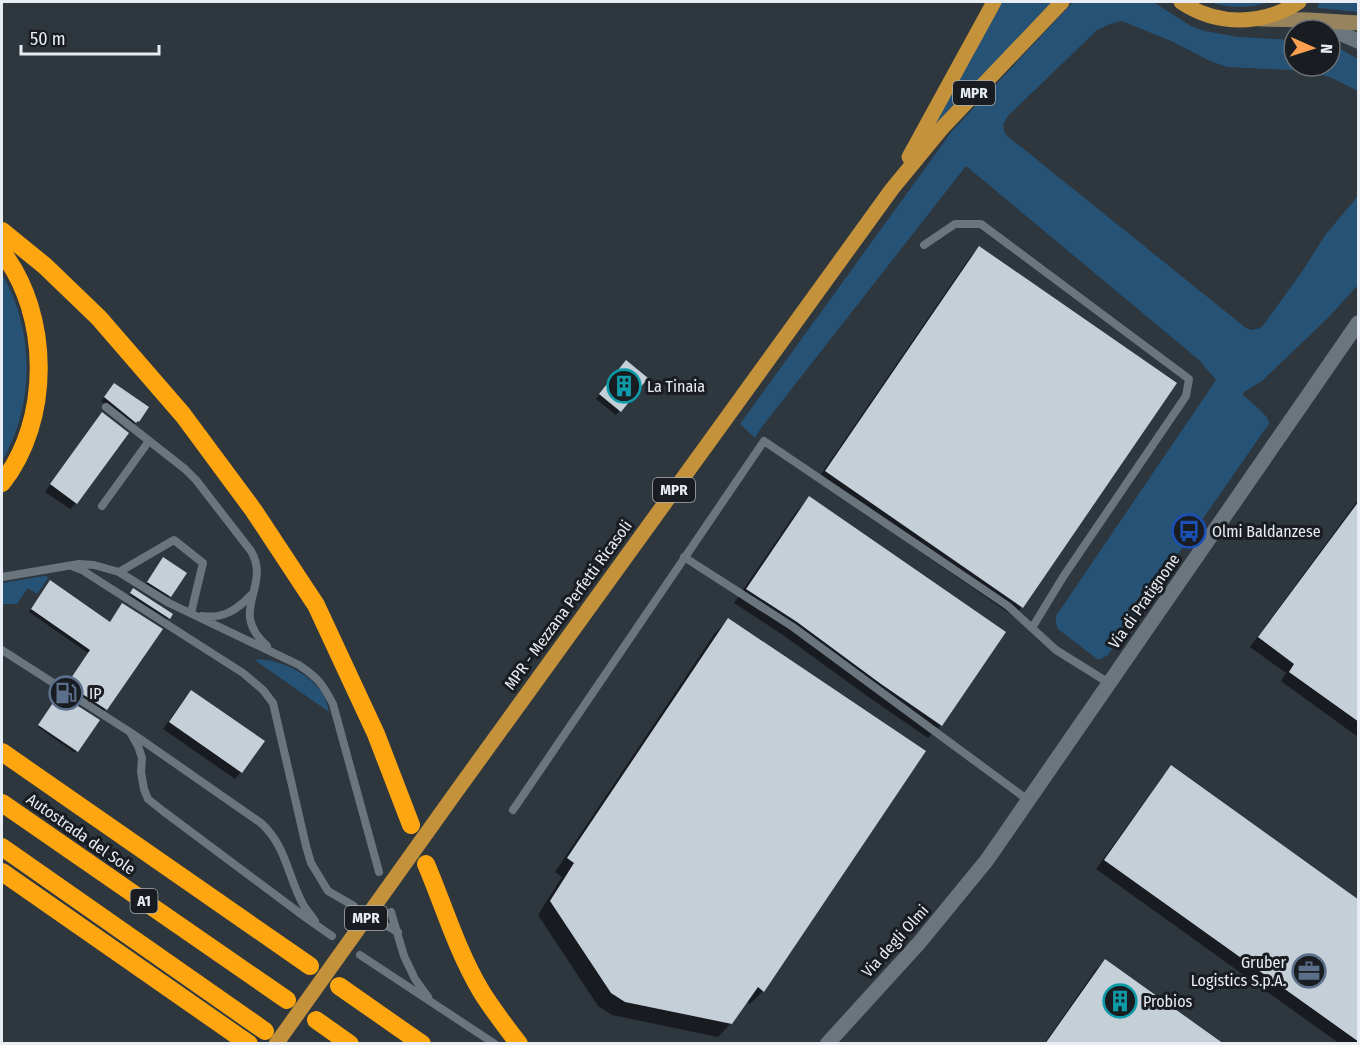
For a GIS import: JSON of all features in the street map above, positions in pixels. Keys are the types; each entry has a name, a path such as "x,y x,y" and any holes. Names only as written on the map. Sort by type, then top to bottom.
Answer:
{"highway":[{"path":"2,231 45,266 99,318 183,415 254,511 316,605 376,734 411,825"},
{"path":"2,252 20,281 31,310 39,368 37,398 31,426 21,453 2,483"},
{"path":"2,752 310,966"},
{"name":"Autostrada del Sole","path":"2,803 287,1000"},
{"name":"A1","path":"2,847 271,1037"},
{"path":"426,864 456,938 481,990 519,1044"},
{"path":"2,872 249,1044"},
{"path":"339,986 422,1044"},
{"path":"316,1020 350,1044"}],"main road":[{"name":"MPR - Mezzana Perfetti Ricasoli","path":"892,189 993,2"},
{"name":"MPR - Mezzana Perfetti Ricasoli","path":"271,1037 456,792 892,189 943,127 1062,2"},
{"path":"1181,2 1194,10 1226,20 1282,19"},
{"path":"1256,19 1289,8 1299,2"},
{"path":"1342,22 1359,23"}],"street":[{"path":"1342,34 1359,41"},
{"name":"Via di Pratignone","path":"987,860 1359,323"},
{"name":"Via degli Olmi","path":"826,1044 920,943 987,860"}],"lane":[{"path":"924,245 955,224 981,224 1189,379 1186,396 1063,577 1032,628"},
{"path":"106,407 185,469 251,551 258,574 249,608 251,624 258,638 274,653"},
{"path":"102,506 149,441"},
{"path":"513,810 764,441 1008,606 1056,650 1109,683"},
{"path":"119,572 174,540 203,563 193,614"},
{"path":"684,557 793,627 1028,800"},
{"path":"2,577 79,564 94,565 119,572 169,603 299,664 322,683 333,704 379,872"},
{"path":"70,565 82,570 243,672 263,690 273,703 310,863 328,891 354,906"},
{"path":"193,614 219,617 243,604 253,593"},
{"path":"2,650 130,732 261,823 271,832 280,847 304,907 321,929"},
{"path":"130,732 142,758 141,772 148,799 332,936"},
{"path":"391,912 404,956 415,979 432,1002"},
{"path":"383,924 398,932"},
{"path":"360,955 495,1044"}],"shaded area":[{"path":"1000,2 1054,2 936,126 933,123"},
{"path":"1073,2 1153,2 1191,26 1205,31 1239,37 1282,39 1282,70 1227,67 1122,21 1097,30 1008,116 1003,125 1005,134 1246,328 1252,330 1264,324 1326,234 1358,196 1358,285 1328,318 1262,381 1244,392 1243,395 1266,416 1268,425 1108,655 1101,659 1097,659 1058,629 1056,616 1216,380 1199,360 966,166 755,438 740,424 952,131"},
{"path":"1208,2 1269,2 1238,7"},
{"path":"1321,2 1358,2 1358,12 1318,8"},
{"path":"1342,50 1358,59 1358,91 1332,78 1342,78"},
{"path":"2,274 21,319 27,368 21,416 2,461"},
{"path":"49,577 37,594 28,588 17,604 2,604 2,583"},
{"path":"257,659 280,663 312,681 320,690 329,712 256,661"}],"building":[{"path":"979,246 1177,383 1023,608 825,471"},
{"name":"La Tinaia","path":"626,360 648,378 621,412 599,394"},
{"path":"114,383 149,407 139,422 136,423 104,397"},
{"path":"102,412 129,433 77,504 50,484"},
{"path":"809,496 1006,632 942,726 797,622 746,589"},
{"path":"1359,501 1359,722 1289,672 1294,664 1258,637"},
{"path":"163,557 187,573 171,597 147,582"},
{"path":"50,580 110,622 122,603 163,629 107,710 67,684 90,650 31,609"},
{"path":"133,588 173,614 170,619 130,593"},
{"path":"728,618 926,751 764,992 758,987 732,1024 625,1002 611,993 550,901 574,863 567,858"},
{"path":"191,690 265,741 242,773 169,722"},
{"path":"59,694 100,720 78,752 38,725"},
{"name":"Gruber Logistics S.p.A.","path":"1171,765 1359,900 1359,1042 1104,860"},
{"name":"Probios","path":"1105,959 1224,1044 1045,1044"}],"place":[{"name":"La Tinaia","path":"624,386"},
{"name":"Olmi Baldanzese","path":"1189,531"},
{"name":"IP","path":"66,693"},
{"name":"Gruber Logistics S.p.A.","path":"1309,971"},
{"name":"Probios","path":"1120,1001"}]}
